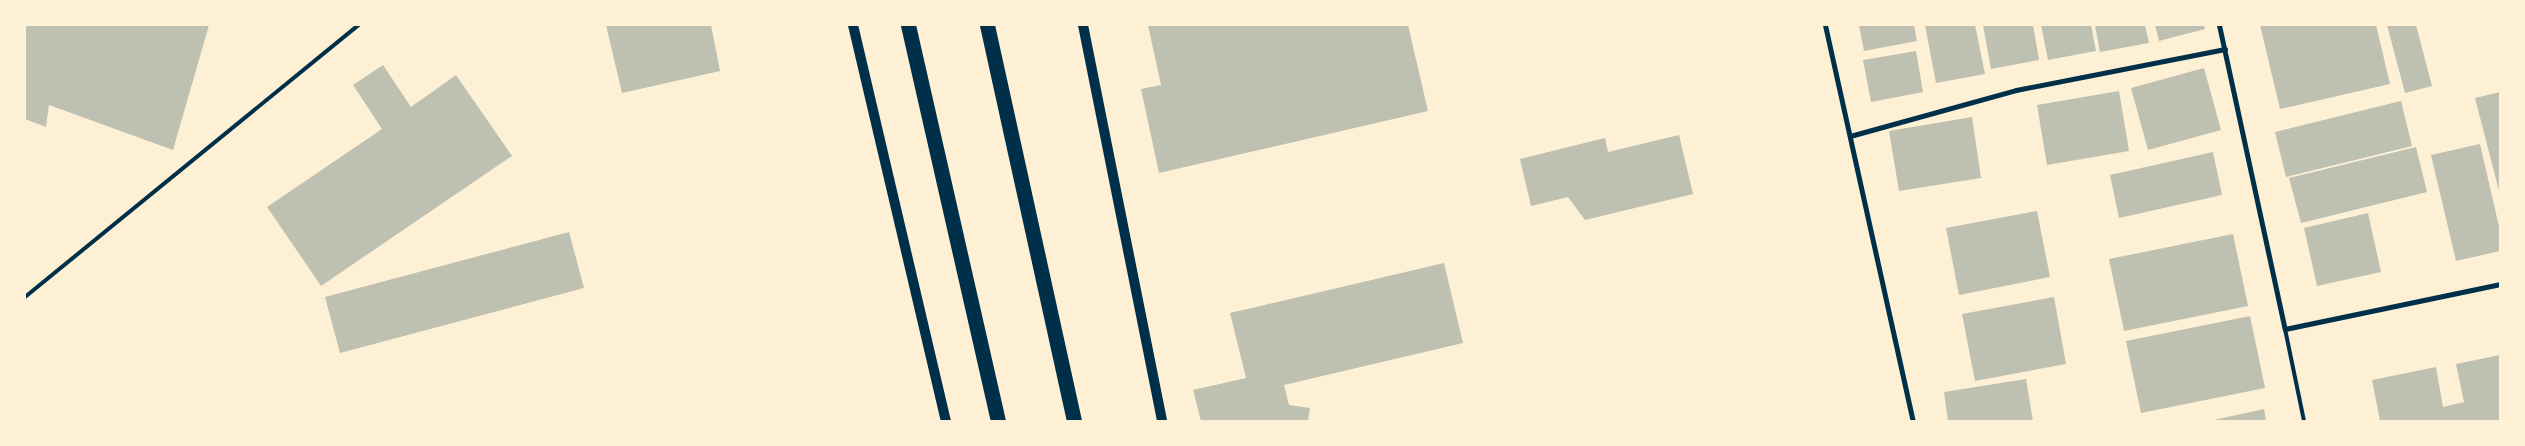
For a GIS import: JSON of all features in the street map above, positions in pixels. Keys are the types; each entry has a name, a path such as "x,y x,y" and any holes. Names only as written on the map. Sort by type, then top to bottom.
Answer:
{"highway":[{"path":"908,25 998,421"},
{"path":"987,25 1074,421"}],"main road":[{"path":"853,25 946,421"},
{"path":"1083,25 1162,421"}],"street":[{"path":"1825,25 1913,421"},
{"path":"2219,25 2285,329 2500,284"},
{"path":"1850,136 2016,90 2224,49"}],"lane":[{"path":"25,297 359,25"},
{"path":"2285,329 2304,421"}],"building":[{"path":"25,25 209,25 173,150 49,105 46,127 25,119"},
{"path":"606,25 711,25 720,71 622,93"},
{"path":"1148,25 1408,25 1428,111 1159,173 1141,89 1161,85"},
{"path":"1859,25 1914,25 1917,41 1864,51"},
{"path":"1925,25 1975,25 1985,74 1936,83"},
{"path":"1983,25 2033,25 2039,60 1991,69"},
{"path":"2041,25 2091,25 2096,51 2048,60"},
{"path":"2095,25 2145,25 2149,43 2100,52"},
{"path":"2155,25 2204,25 2205,29 2159,41"},
{"path":"2260,25 2376,25 2390,84 2280,109"},
{"path":"2387,25 2416,25 2432,86 2405,93"},
{"path":"1916,51 1923,92 1871,102 1863,60"},
{"path":"383,65 411,107 456,75 512,156 321,286 267,207 382,129 353,85"},
{"path":"2204,68 2221,130 2148,150 2131,88"},
{"path":"2119,91 2129,151 2047,165 2037,105"},
{"path":"2500,92 2500,191 2499,191 2475,98"},
{"path":"2401,101 2412,146 2286,177 2275,132"},
{"path":"1972,117 1981,178 1899,191 1889,131"},
{"path":"1679,135 1693,194 1585,220 1568,197 1531,206 1520,159 1605,138 1608,152"},
{"path":"2480,144 2500,231 2500,251 2456,261 2431,155"},
{"path":"2416,147 2427,192 2301,223 2289,178"},
{"path":"2213,152 2222,195 2119,218 2110,175"},
{"path":"2037,211 2050,277 1959,295 1946,228"},
{"path":"2368,213 2381,272 2317,286 2304,228"},
{"path":"569,232 584,288 340,353 325,297"},
{"path":"2233,234 2248,306 2124,331 2109,259"},
{"path":"1444,263 1463,343 1284,385 1289,405 1310,408 1308,421 1201,421 1193,390 1246,378 1230,313"},
{"path":"2054,297 2066,364 1975,381 1962,314"},
{"path":"2250,316 2265,388 2141,413 2126,341"},
{"path":"2500,355 2500,421 2380,421 2372,380 2436,367 2443,407 2464,402 2456,364"},
{"path":"2026,379 2033,421 1948,421 1944,392"},
{"path":"2264,409 2266,421 2214,420"}]}
